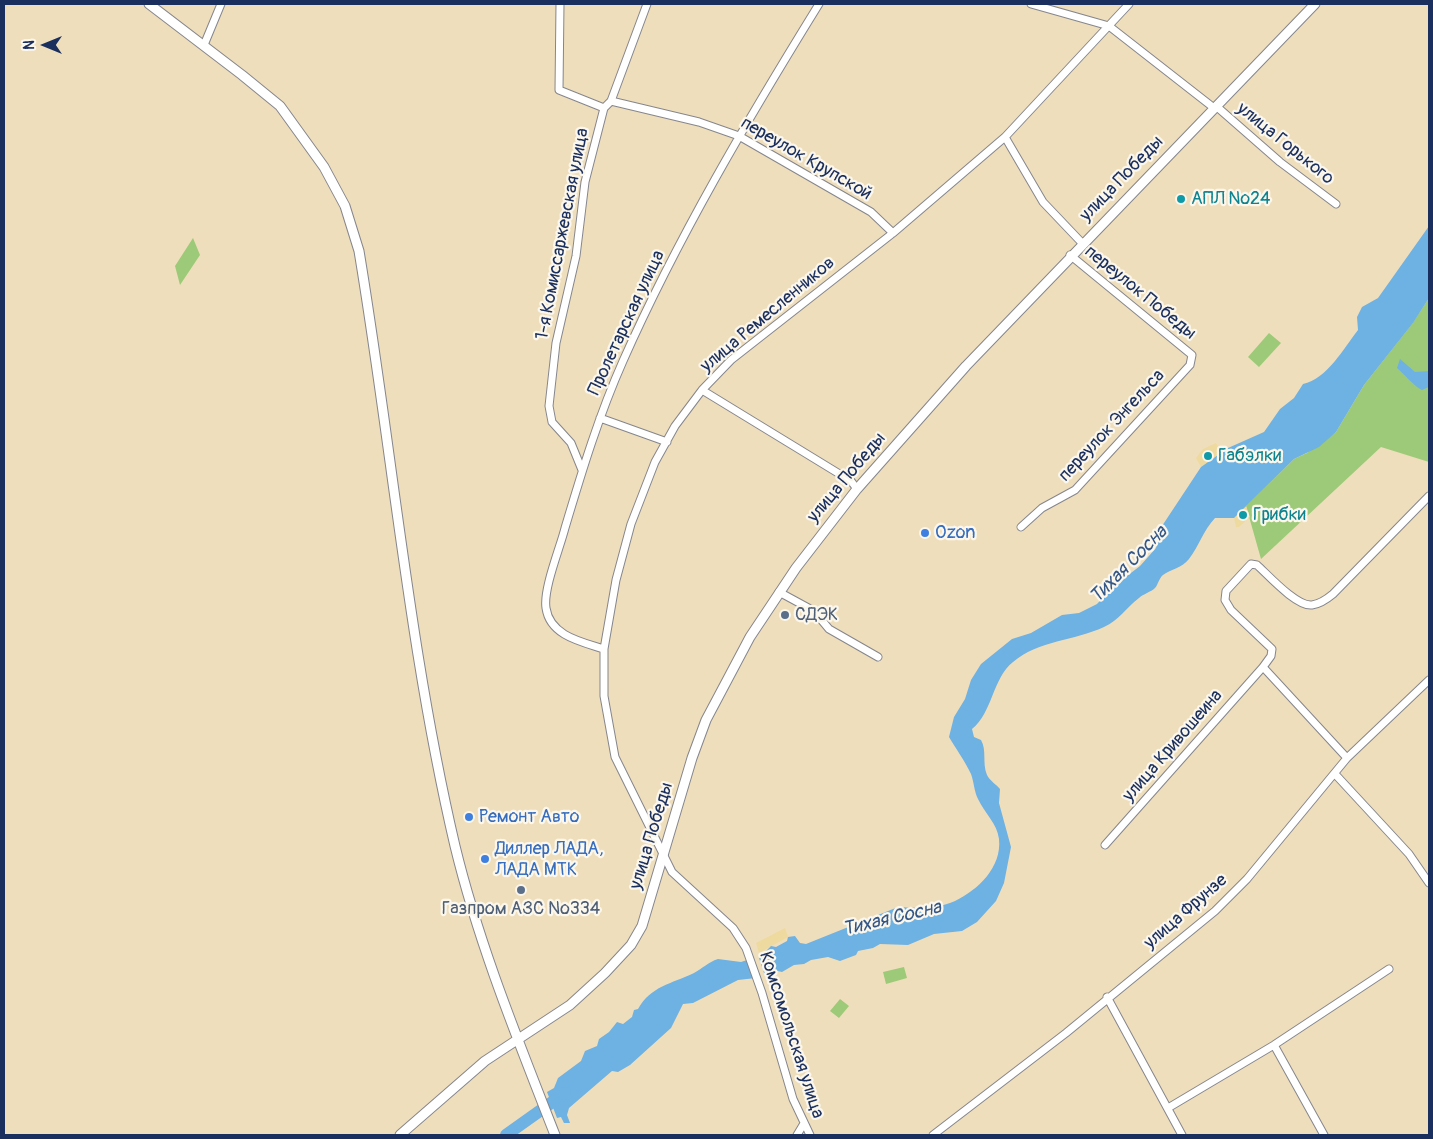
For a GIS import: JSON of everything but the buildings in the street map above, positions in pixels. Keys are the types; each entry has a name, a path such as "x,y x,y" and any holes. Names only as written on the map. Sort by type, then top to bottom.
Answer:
{"main road":[{"path":"149,4 280,106 324,167 345,206 359,251 416,641 438,770 456,849 500,995 555,1135"},
{"name":"улица Победы","path":"400,1135 516,1039 570,1005 605,973 631,945 642,926 706,720 750,637 779,592 857,489 966,366 1070,255 1315,4"}],"street":[{"path":"204,45 222,4"},
{"path":"560,4 559,90 604,108"},
{"name":"1-я Комиссаржевская улица","path":"582,470 570,443 552,422 549,406 556,343 576,256 585,182 604,108 611,101 647,4"},
{"name":"Пролетарская улица","path":"604,648 566,636 551,623 546,607 550,576 582,470 623,361 669,264 740,136 819,4"},
{"name":"улица Горького","path":"1031,4 1109,26 1215,107 1280,162 1336,204"},
{"name":"улица Ремесленников","path":"663,856 615,757 604,696 604,648 616,580 631,524 655,462 675,426 702,390 738,354 892,233 1005,137 1129,4"},
{"name":"переулок Крупской","path":"611,101 699,122 740,136 871,212 892,233"},
{"path":"1005,137 1044,202 1082,243"},
{"name":"переулок Победы","path":"1070,255 1192,355"},
{"name":"переулок Энгельса","path":"1021,527 1042,508 1065,496 1080,484 1190,365 1192,355"},
{"path":"702,390 852,481 857,489"},
{"path":"600,418 667,442"},
{"name":"улица Кривошеина","path":"1105,845 1271,656 1272,649 1231,610 1225,600 1226,591 1242,571 1251,564 1257,565 1300,604 1311,605 1322,602 1333,594 1429,496"},
{"path":"779,592 814,611 829,629 878,657"},
{"path":"1263,667 1348,758"},
{"name":"улица Фрунзе","path":"933,1135 1066,1033 1107,997 1214,911 1247,879 1348,758 1429,680"},
{"path":"1335,774 1409,854 1429,883"},
{"name":"Комсомольская улица","path":"663,856 672,872 733,928 746,948 762,993 793,1099 803,1124 810,1135"},
{"path":"1168,1108 1274,1045 1389,970"},
{"path":"1107,997 1182,1135"},
{"path":"1274,1045 1324,1135"},
{"path":"797,1135 803,1124"}],"green space":[{"path":"193,238 200,255 180,285 175,266"},
{"path":"1429,298 1429,462 1381,447 1261,559 1246,506 1294,459 1307,453 1336,432 1364,385 1412,324"},
{"path":"1269,333 1281,343 1259,367 1248,357"},
{"path":"904,967 907,978 886,984 883,972"},
{"path":"840,999 849,1006 839,1018 830,1011"}],"sand":[{"name":"Габэлки","path":"1216,443 1222,453 1201,467 1196,458 1203,449"},
{"name":"Грибки","path":"1246,506 1250,517 1239,527 1236,527 1234,518"},
{"path":"785,928 788,937 759,953 756,943"}],"water":[{"path":"1429,226 1429,298 1413,323 1364,385 1336,432 1319,447 1294,459 1234,518 1215,518 1186,562 1163,575 1155,588 1141,597 1114,621 1093,632 1034,649 1013,662 1006,669 984,714 972,729 974,737 981,740 983,744 987,775 1000,789 999,803 1011,847 1004,883 996,901 977,922 962,931 934,934 908,945 880,944 873,948 858,951 856,955 840,961 828,957 794,965 782,972 769,969 764,973 759,958 771,946 776,947 787,941 788,937 795,936 800,943 806,944 898,907 912,908 948,904 972,891 980,884 997,859 999,849 998,833 978,799 969,769 949,737 954,717 965,699 971,680 981,664 1012,639 1031,633 1062,615 1079,613 1097,604 1114,586 1140,566 1156,548 1162,526 1201,467 1228,448 1264,432 1280,409 1294,398 1303,384 1320,376 1334,362 1358,330 1357,317 1362,307 1378,298"},
{"path":"1400,359 1415,372 1429,371 1429,387 1422,390 1397,368"},
{"path":"718,959 741,962 750,959 756,978 738,980 693,1003 683,1004 671,1028 630,1065 618,1072 612,1071 569,1108 567,1115 570,1123 564,1123 561,1117 557,1118 547,1092 554,1088 558,1078 581,1061 585,1051 597,1046 599,1039 609,1032 617,1022 623,1024 632,1017 634,1010 638,1009 643,1001 655,990 694,973"}],"waterway":[{"name":"Тихая Сосна","path":"506,1135 565,1093"}],"place":[{"name":"АПЛ №24","path":"1181,199"},
{"name":"Габэлки","path":"1208,456"},
{"name":"Грибки","path":"1243,515"},
{"name":"Ozon","path":"925,533"},
{"name":"СДЭК","path":"785,615"},
{"name":"Ремонт Авто","path":"469,817"},
{"name":"Диллер ЛАДА, ЛАДА МТК","path":"485,859"},
{"name":"Газпром АЗС №334","path":"521,890"}]}
